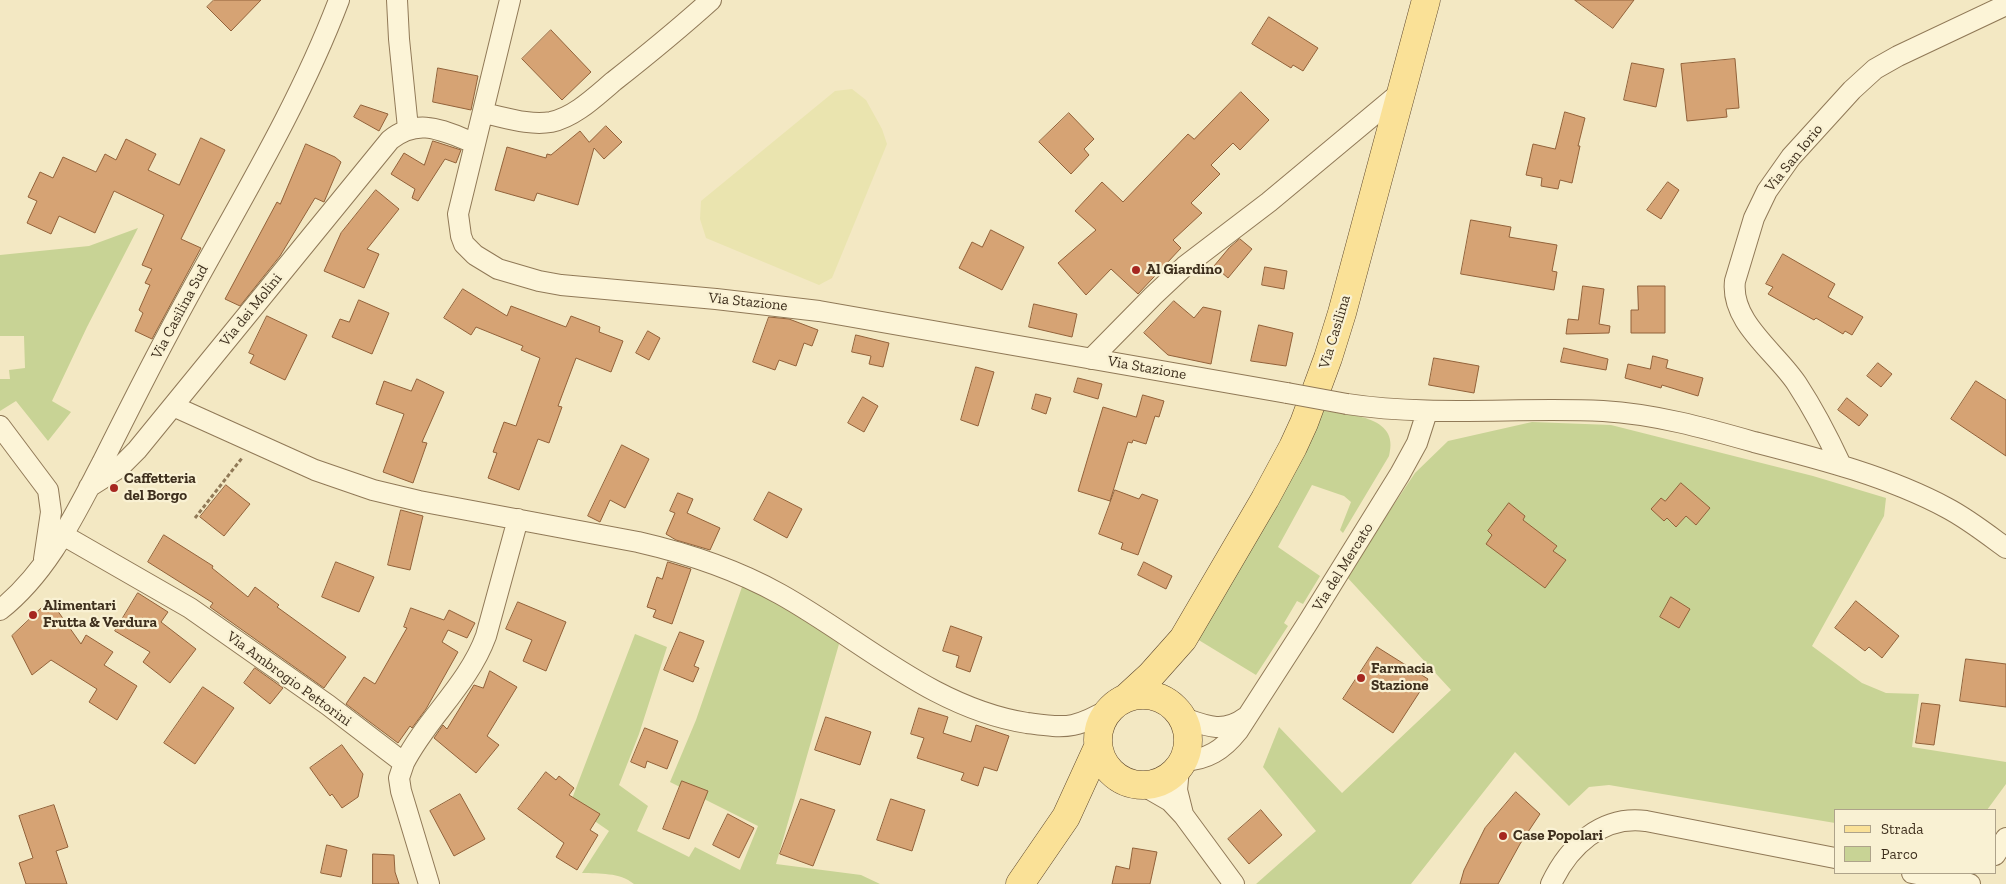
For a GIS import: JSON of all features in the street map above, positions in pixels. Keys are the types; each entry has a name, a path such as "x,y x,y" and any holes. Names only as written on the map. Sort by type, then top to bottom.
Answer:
{"main road":[{"name":"Via Casilina","path":"1177,712 1170,691 1170,681 1183,639 1280,472 1296,441 1310,407 1346,300 1426,0"},
{"name":"Via Casilina","path":"1118,703 1152,675 1183,639"},
{"path":"1066,817 1092,795 1108,788 1138,785 1157,783 1169,777 1181,764 1188,746 1188,738 1187,731 1177,712 1163,700 1151,696 1138,695 1118,703 1104,718 1099,729 1098,744 1102,760 1110,772 1121,780 1138,785"},
{"path":"1020,884 1066,817 1098,744"}],"street":[{"name":"Via Casilina Sud","path":"0,610 22,591 43,566 64,535 166,338 303,84 339,0"},
{"path":"397,0 399,47 408,128 433,128 475,143"},
{"name":"Via Stazione","path":"510,0 459,207 459,231 464,244 474,255 491,266 506,272 561,285 725,300 828,312 1347,404 1392,410 1427,412 1535,410 1629,414 1691,425 1841,465 1906,489 1939,504 1974,525 2006,548"},
{"path":"483,113 539,123 562,118 582,107 663,43 711,0"},
{"name":"Via San Iorio","path":"1841,465 1821,424 1796,383 1745,321 1738,308 1734,291 1735,281 1754,218 1764,196 1777,175 1844,98 1867,75 1902,53 2006,5"},
{"path":"1091,358 1185,266 1276,197 1401,92"},
{"name":"Via dei Molini","path":"89,488 125,463 380,151 390,140 408,128"},
{"path":"173,406 323,473 373,490 419,501 650,545 718,567 779,593 810,611 893,667 962,703 988,714 1019,722 1071,726 1087,732 1098,744"},
{"name":"Via del Mercato","path":"1181,764 1216,752 1232,739 1308,624 1400,474 1419,438 1427,412"},
{"path":"0,426 41,479 50,496 51,512 43,566"},
{"path":"429,884 401,792 399,778 404,763 411,751 460,685 479,654 486,636 518,519"},
{"name":"Via Ambrogio Pettorini","path":"64,535 190,608 328,705 404,763"},
{"path":"1071,726 1092,718 1118,703"},
{"path":"1177,712 1207,726 1221,728 1232,725 1246,717"},
{"path":"1181,764 1177,790 1184,816"},
{"path":"1138,785 1164,796 1184,816 1234,884"},
{"path":"1551,884 1567,857 1582,841 1602,828 1629,820 1646,821 1834,858"},
{"path":"1996,853 2006,838"},
{"path":"1917,874 1970,884"}],"path":[{"path":"194,518 254,442"}],"shaded area":[{"path":"852,89 866,100 882,129 887,144 832,278 819,285 706,238 700,219 701,201 835,91"}],"green space":[{"path":"138,228 87,327 52,401 71,412 48,441 16,401 0,411 0,379 10,379 9,370 25,368 24,336 0,336 0,255 89,246"},
{"path":"1319,410 1369,419 1379,424 1387,432 1391,442 1389,456 1343,533 1340,530 1351,502 1344,496 1312,485 1278,547 1320,576 1303,604 1297,601 1284,623 1288,626 1256,675 1197,639"},
{"path":"1532,422 1611,425 1813,476 1886,498 1884,516 1812,646 1862,683 1886,693 1919,694 1912,747 2006,762 2006,784 1988,809 1834,809 1834,823 1609,785 1589,787 1569,806 1515,752 1411,884 1256,884 1316,831 1263,767 1279,727 1342,793 1451,690 1346,576 1415,473 1448,441"},
{"path":"743,584 806,617 839,644 776,864 861,875 880,884 634,884 622,877 582,873 609,831 570,804 635,634 667,647 639,734 619,785 648,806 637,831 689,857 695,847 740,870 758,826 670,782 696,720"}],"building":[{"path":"214,0 261,0 231,31 207,7"},
{"path":"1575,0 1634,0 1613,28"},
{"path":"1269,17 1318,48 1303,71 1293,65 1291,68 1252,44"},
{"path":"551,30 591,72 562,100 522,59"},
{"path":"1735,59 1739,108 1726,109 1727,117 1687,121 1681,64"},
{"path":"1632,63 1664,69 1656,107 1624,100"},
{"path":"438,68 478,76 471,110 433,102"},
{"path":"1241,92 1269,120 1240,150 1233,143 1211,165 1220,174 1191,203 1202,213 1173,240 1181,248 1138,294 1111,269 1086,295 1058,263 1096,230 1075,211 1102,182 1123,202 1188,134 1194,139"},
{"path":"361,105 388,114 379,131 354,117"},
{"path":"1565,112 1585,118 1572,183 1560,180 1558,189 1541,186 1542,178 1526,175 1533,144 1555,149"},
{"path":"1069,113 1094,139 1084,149 1089,155 1071,174 1039,142"},
{"path":"606,126 622,142 604,159 594,148 578,205 537,193 534,201 495,190 507,147 546,158 547,154 551,155 580,131 589,142"},
{"path":"201,138 225,150 181,239 201,248 152,339 135,331 143,313 139,310 150,285 145,283 152,269 142,265 164,215 114,191 95,233 59,216 51,234 27,223 37,201 28,197 40,172 53,178 63,157 96,172 105,154 116,160 126,139 156,154 148,170 179,185"},
{"path":"433,141 461,150 456,163 445,159 418,201 412,198 415,189 391,174 404,153 424,165"},
{"path":"306,144 335,157 341,162 324,202 315,198 280,256 240,306 225,299 277,202 280,204"},
{"path":"1668,182 1679,190 1661,219 1647,210"},
{"path":"376,190 399,209 367,249 379,254 364,288 324,271 341,233"},
{"path":"1471,220 1511,227 1509,237 1557,245 1552,271 1557,272 1554,290 1461,274"},
{"path":"991,230 1024,247 1002,290 959,268 972,242 982,247"},
{"path":"1240,239 1252,249 1228,278 1214,266 1229,248"},
{"path":"1783,254 1835,284 1828,297 1863,317 1852,335 1845,331 1843,334 1816,318 1814,320 1768,294 1773,287 1766,284"},
{"path":"1265,267 1287,271 1284,289 1262,285"},
{"path":"1583,286 1604,289 1599,324 1610,326 1609,333 1566,334 1568,319 1578,320"},
{"path":"1638,286 1665,286 1665,333 1631,333 1631,310 1638,310"},
{"path":"463,289 507,316 511,306 566,327 571,316 600,327 599,332 623,341 611,372 576,358 558,406 562,407 549,443 538,439 519,490 488,478 497,453 493,452 504,422 516,426 540,358 521,350 523,346 476,327 471,335 444,318"},
{"path":"359,300 389,313 372,354 332,337 340,319 349,322"},
{"path":"1174,301 1194,318 1203,307 1221,311 1211,364 1168,355 1144,333"},
{"path":"1034,304 1077,314 1072,337 1029,327"},
{"path":"267,316 307,335 285,380 250,363 254,355 249,353"},
{"path":"769,317 789,319 818,330 812,346 804,343 796,366 779,360 775,370 753,362"},
{"path":"1259,325 1293,333 1286,366 1251,361"},
{"path":"648,331 660,338 649,360 636,353"},
{"path":"856,335 889,343 883,367 869,364 871,356 852,352"},
{"path":"1564,348 1608,359 1606,370 1561,362"},
{"path":"1653,356 1668,360 1666,368 1703,378 1698,396 1662,385 1661,388 1625,378 1628,364 1650,369"},
{"path":"1434,358 1479,366 1474,393 1429,385"},
{"path":"1878,363 1892,374 1881,387 1867,376"},
{"path":"976,367 994,372 978,426 961,420"},
{"path":"1078,378 1102,384 1098,399 1074,392"},
{"path":"417,379 444,392 422,442 427,443 413,483 383,472 404,414 376,404 384,381 411,391"},
{"path":"1976,381 2006,400 2006,456 1951,419"},
{"path":"1036,394 1051,398 1046,414 1032,409"},
{"path":"1143,395 1164,401 1159,417 1155,416 1146,444 1133,440 1132,443 1128,442 1110,501 1078,491 1103,407 1136,417"},
{"path":"863,397 878,406 864,432 848,423"},
{"path":"1847,398 1868,415 1859,426 1838,410"},
{"path":"622,445 649,459 625,508 610,500 600,522 588,516"},
{"path":"1681,483 1710,508 1696,525 1686,516 1676,527 1667,518 1664,521 1651,509 1661,498 1665,501"},
{"path":"226,485 250,504 224,536 200,517"},
{"path":"1115,490 1139,499 1142,494 1158,500 1138,555 1121,549 1123,543 1099,534"},
{"path":"769,492 802,509 787,538 754,520"},
{"path":"678,493 693,499 687,513 720,528 710,550 676,540 666,534 675,513 670,511"},
{"path":"1509,503 1525,516 1523,520 1557,546 1553,551 1566,560 1545,588 1486,544 1492,535 1488,531"},
{"path":"401,510 423,516 410,570 388,565"},
{"path":"164,535 213,566 212,568 248,597 255,587 279,605 277,607 346,657 324,688 210,607 213,603 148,562"},
{"path":"336,562 374,577 359,612 322,597"},
{"path":"668,562 691,569 672,624 653,617 656,610 647,607 657,577 662,579"},
{"path":"1144,562 1172,576 1166,589 1138,575"},
{"path":"138,593 168,612 161,622 196,649 170,683 143,662 150,652 115,631"},
{"path":"1671,597 1690,609 1679,628 1660,617"},
{"path":"50,600 81,644 86,635 113,652 104,665 137,686 117,720 89,702 97,689 51,660 32,675 12,636"},
{"path":"1856,601 1899,636 1882,658 1869,647 1865,651 1835,628"},
{"path":"518,602 566,622 546,671 523,661 532,640 506,629"},
{"path":"411,608 444,620 449,610 475,623 467,638 448,630 442,642 458,652 426,709 412,728 410,726 398,743 346,704 364,677 375,684 407,628 404,627"},
{"path":"951,626 982,637 970,672 956,667 959,656 943,651"},
{"path":"680,632 704,641 694,666 699,668 693,682 664,670"},
{"path":"1377,647 1428,679 1393,733 1343,699"},
{"path":"1966,659 2006,664 2006,707 1960,701"},
{"path":"255,668 283,688 270,704 244,683"},
{"path":"490,671 517,687 487,736 499,745 476,773 434,738 443,725 447,729 474,685 483,688"},
{"path":"203,687 234,708 195,764 164,743"},
{"path":"1922,703 1940,705 1934,745 1916,743"},
{"path":"919,708 948,717 943,733 971,742 976,725 1009,736 997,771 984,767 978,786 961,780 964,773 917,758 924,738 911,734"},
{"path":"826,717 871,732 860,765 815,750"},
{"path":"645,728 678,741 667,769 647,761 645,768 631,762"},
{"path":"342,745 363,774 358,797 342,808 332,794 330,796 310,768"},
{"path":"546,772 556,780 559,776 574,788 569,795 600,814 590,830 598,835 577,870 556,857 564,843 518,809"},
{"path":"682,781 708,791 689,839 663,829"},
{"name":"Case Popolari","path":"1516,792 1540,814 1520,844 1498,884 1460,884 1464,870 1485,828"},
{"path":"460,794 485,839 454,856 430,811"},
{"path":"801,799 835,810 813,866 780,854"},
{"path":"891,799 925,810 912,851 877,840"},
{"path":"54,805 68,847 56,851 67,884 26,884 19,863 33,858 19,816"},
{"path":"1261,810 1282,835 1249,864 1228,839"},
{"path":"728,814 754,828 739,858 713,845"},
{"path":"327,845 347,850 341,877 321,873"},
{"path":"1133,848 1157,852 1150,884 1112,884 1116,866 1129,869"},
{"path":"373,854 394,855 395,872 399,884 373,884"}],"place":[{"name":"Al Giardino","path":"1136,270"},
{"name":"Caffetteria del Borgo","path":"114,488"},
{"name":"Alimentari Frutta & Verdura","path":"33,615"},
{"name":"Farmacia Stazione","path":"1361,678"},
{"name":"Case Popolari","path":"1503,836"}]}
